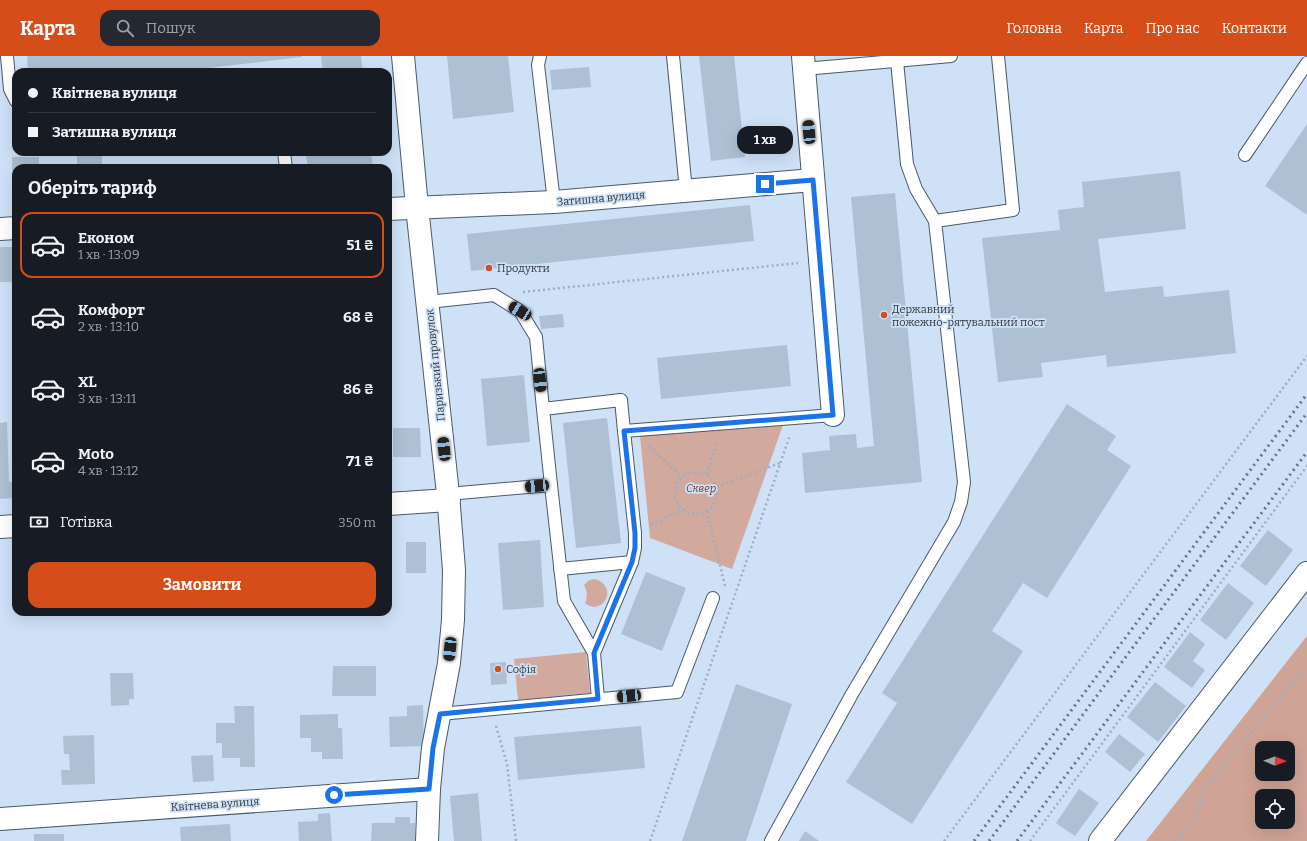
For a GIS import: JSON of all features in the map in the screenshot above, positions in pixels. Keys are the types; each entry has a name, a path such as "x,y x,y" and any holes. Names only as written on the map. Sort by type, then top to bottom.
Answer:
{"street":[{"name":"Паризький провулок","path":"403,56 449,497 454,570 453,620 449,663 433,748 429,789 427,841"},
{"path":"803,63 833,415"},
{"name":"Затишна вулиця","path":"392,209 554,202 813,180"},
{"path":"0,229 12,228"},
{"path":"392,504 449,497"},
{"path":"0,527 12,526"},
{"path":"1100,841 1307,573"},
{"name":"Квітнева вулиця","path":"0,819 429,789"}],"lane":[{"path":"7,56 10,89 12,93"},
{"path":"540,56 538,65 554,202"},
{"path":"673,56 686,191"},
{"path":"803,63 897,61 951,56"},
{"path":"935,221 1013,210 998,56"},
{"path":"772,841 852,694 954,522 961,502 964,482 935,221 916,189 907,164 897,61"},
{"path":"1245,155 1307,63"},
{"path":"428,302 494,295 520,311 536,337 564,601 594,653 598,699"},
{"path":"543,409 621,400 629,430 635,548 632,562 594,653"},
{"path":"629,430 833,415"},
{"path":"449,497 552,485"},
{"path":"560,569 632,562"},
{"path":"440,714 676,692 713,598"}],"path":[{"path":"494,295 821,261"},
{"path":"944,841 1307,356"},
{"path":"650,841 796,418"},
{"path":"707,474 723,423"},
{"path":"629,430 682,477"},
{"path":"717,487 780,463"},
{"path":"1030,841 1307,466"},
{"path":"696,472 707,474 717,487 717,496 714,504 707,511 699,514 690,513 682,509 677,502 675,493 677,484 682,477 696,472"},
{"path":"635,533 682,509"},
{"path":"707,511 726,593"},
{"path":"728,601 730,608"},
{"path":"1174,841 1193,824 1206,787 1286,691 1307,669"},
{"path":"492,709 507,764 516,841"}],"green space":[{"name":"Сквер","path":"783,425 732,569 650,538 640,436"},
{"path":"594,579 602,582 606,587 607,593 603,604 592,607 585,603 587,594 584,585 588,581"},
{"path":"586,652 590,693 518,700 514,659"}],"shaded area":[{"path":"1307,636 1307,841 1146,841"}],"building":[{"path":"27,56 302,56 208,68 28,68"},
{"path":"321,56 361,56 362,68 322,68"},
{"path":"447,56 508,56 514,112 453,119"},
{"path":"699,56 734,56 745,157 711,161"},
{"path":"589,67 591,87 552,90 550,70"},
{"path":"1307,124 1307,215 1265,186"},
{"path":"77,156 102,156 102,164 77,164"},
{"path":"306,156 372,156 372,164 307,164"},
{"path":"12,157 39,157 39,164 12,164"},
{"path":"1180,171 1186,229 1098,239 1105,292 1163,286 1164,297 1229,290 1236,353 1107,367 1106,355 1041,363 1043,377 998,382 982,238 1060,230 1058,210 1084,207 1082,182"},
{"name":"Державний пожежно-рятувальний пост","path":"895,193 922,482 805,493 802,453 830,450 829,436 856,434 857,448 874,446 851,197"},
{"path":"750,205 754,241 471,271 467,234"},
{"path":"0,247 12,247 12,282 0,282"},
{"path":"563,314 564,327 541,329 539,316"},
{"path":"787,345 791,386 661,399 657,358"},
{"path":"524,375 530,442 487,446 481,379"},
{"path":"1067,404 1116,436 1107,450 1131,466 1047,598 1023,583 992,631 1023,651 912,824 846,782 897,703 882,693"},
{"path":"607,418 621,543 576,548 563,423"},
{"path":"7,422 9,482 12,482 12,498 0,499 0,423"},
{"path":"393,428 420,428 421,457 393,457"},
{"path":"1268,530 1293,550 1266,586 1240,566"},
{"path":"540,540 544,607 503,610 498,543"},
{"path":"406,542 426,542 426,573 406,573"},
{"path":"646,572 686,588 662,651 621,634"},
{"path":"1228,583 1254,603 1226,640 1200,620"},
{"path":"1190,632 1205,644 1193,661 1205,670 1192,688 1164,667"},
{"name":"Софія","path":"506,662 507,684 491,685 490,663"},
{"path":"333,666 376,666 376,696 332,696"},
{"path":"110,673 133,673 134,699 129,699 129,705 111,706"},
{"path":"1155,682 1186,706 1158,742 1127,717"},
{"path":"736,684 792,704 746,841 682,841"},
{"path":"423,705 424,746 390,747 389,717 407,716 407,706"},
{"path":"234,706 254,706 255,767 240,767 240,758 222,758 222,743 216,743 216,723 235,723"},
{"path":"338,714 338,728 342,728 343,759 322,759 322,752 311,752 311,738 300,738 300,715"},
{"path":"641,726 645,768 518,780 514,737"},
{"path":"1119,734 1145,754 1130,772 1105,752"},
{"path":"94,735 95,784 62,785 61,770 70,770 69,754 64,754 63,736"},
{"path":"213,755 214,781 193,782 191,756"},
{"path":"1079,789 1099,803 1075,836 1056,823"},
{"path":"478,793 482,841 454,841 450,796"},
{"path":"330,813 332,841 299,841 298,822 318,821 318,814"},
{"path":"395,817 410,817 410,823 415,823 415,841 371,841 372,823 395,823"},
{"path":"230,824 231,841 181,841 180,827"},
{"path":"805,831 819,841 799,841"},
{"path":"34,834 64,834 64,841 34,841"}],"railway":[{"path":"974,841 1307,394"},
{"path":"989,841 1307,413"},
{"path":"1017,841 1307,452"}],"place":[{"name":"Продукти","path":"489,268"},
{"name":"Державний пожежно-рятувальний пост","path":"884,315"},
{"name":"Софія","path":"498,669"}],"route":[{"path":"334,795 429,789 433,748 440,714 598,699 594,653 632,562 635,548 635,533 624,431 833,415 813,180 765,184"}]}
